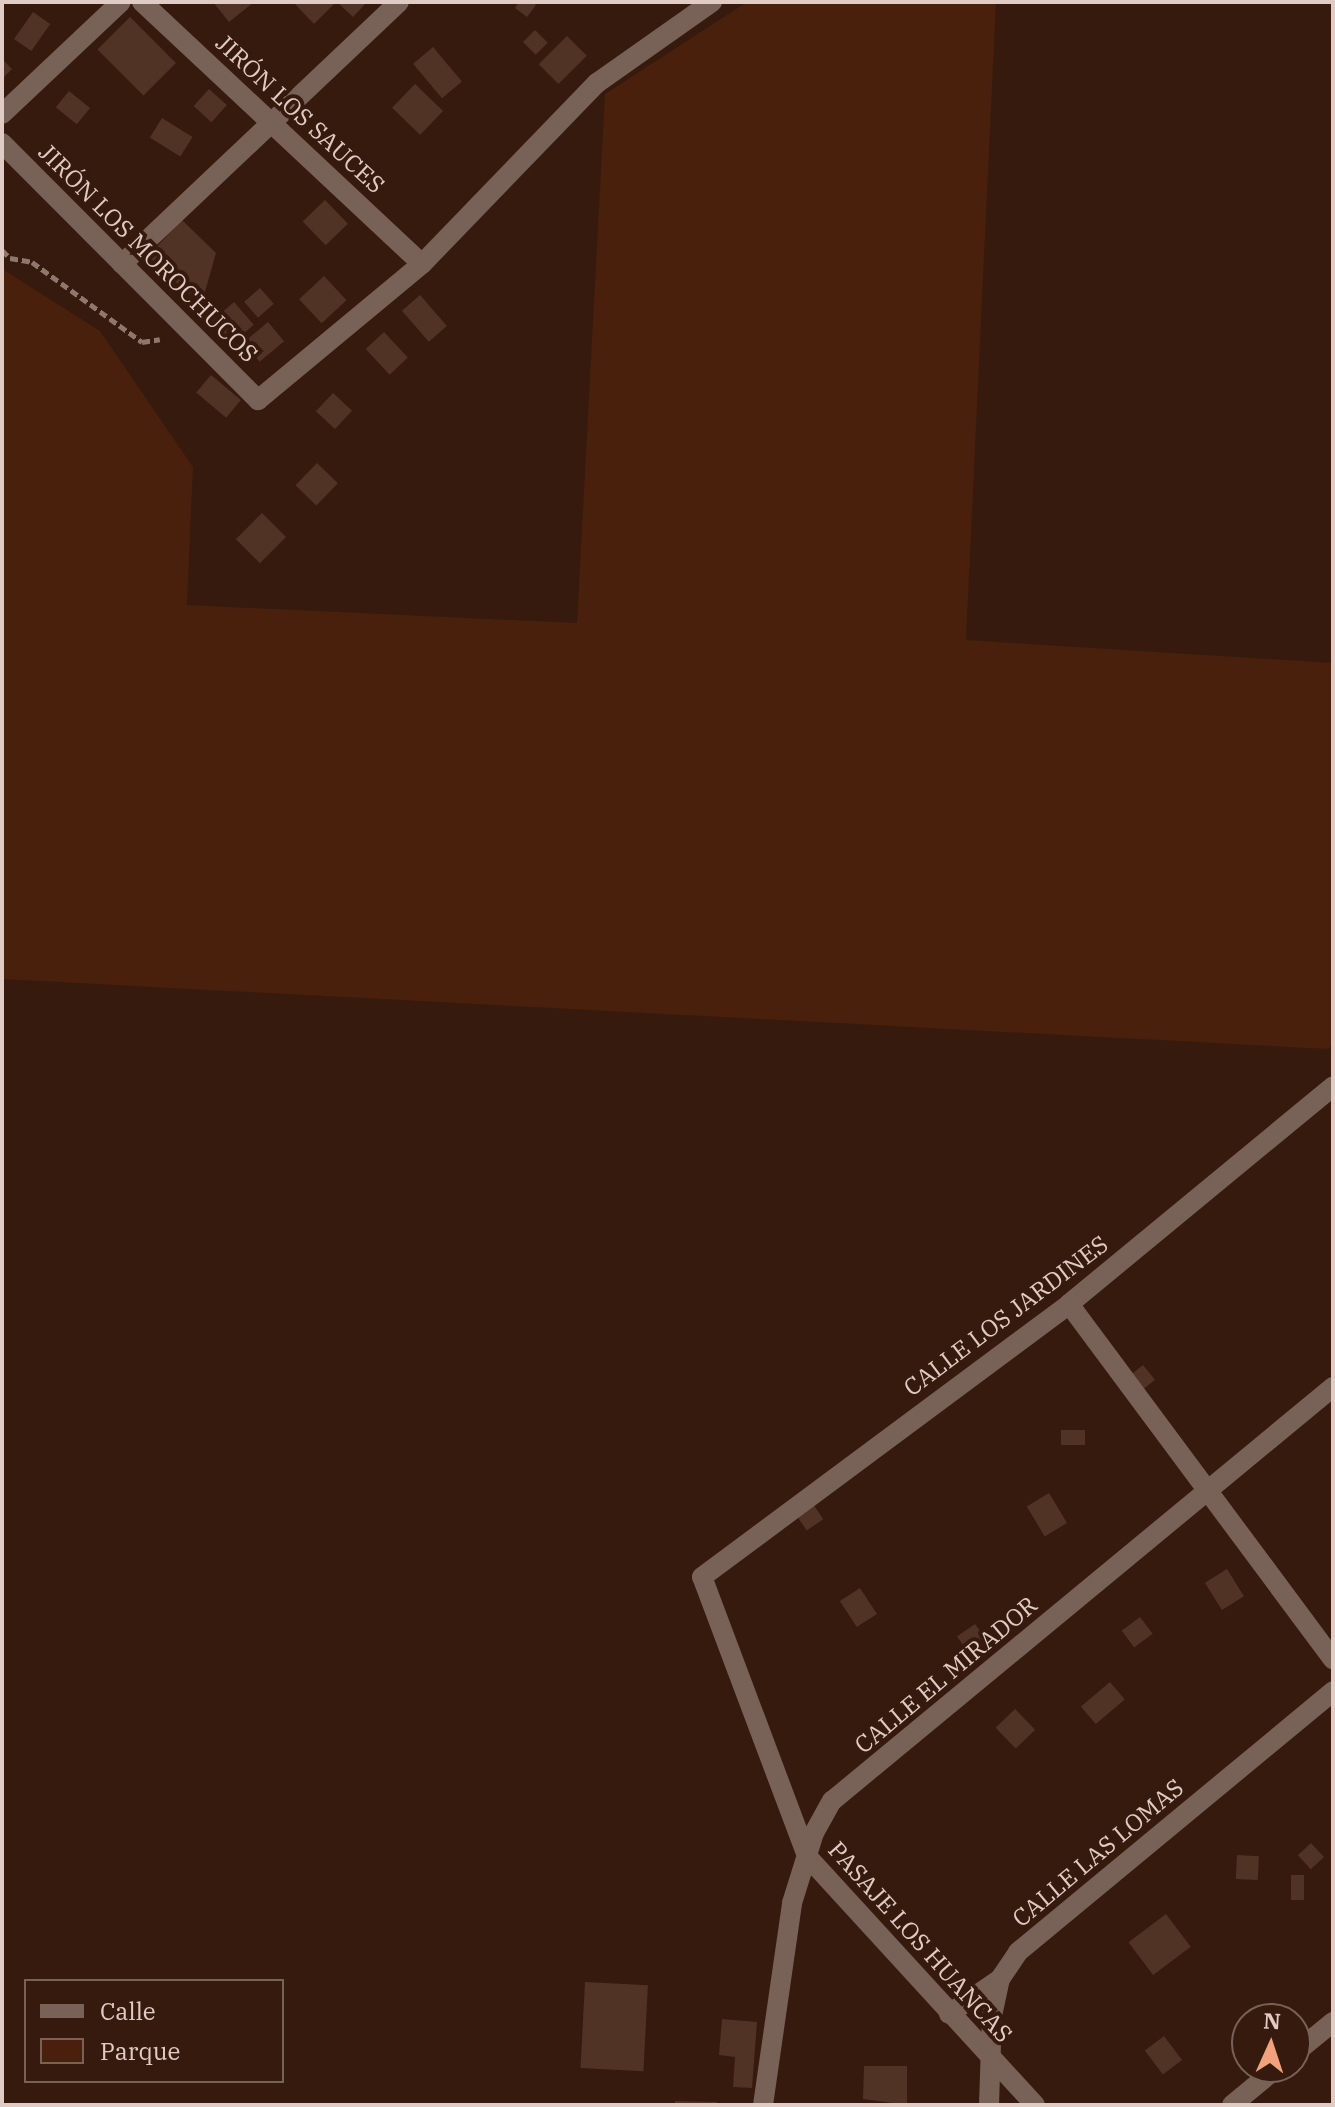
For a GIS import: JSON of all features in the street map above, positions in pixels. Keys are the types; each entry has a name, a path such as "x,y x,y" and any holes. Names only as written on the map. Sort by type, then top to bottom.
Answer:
{"street":[{"path":"2,114 121,2"},
{"name":"JIRÓN LOS SAUCES","path":"142,2 422,264"},
{"path":"122,264 275,125 399,2"},
{"path":"422,264 597,83 712,2"},
{"name":"JIRÓN LOS MOROCHUCOS","path":"2,143 258,400 422,264"},
{"name":"CALLE LOS JARDINES","path":"702,1577 1069,1304 1333,1086"},
{"path":"1069,1304 1333,1660"},
{"name":"CALLE EL MIRADOR","path":"763,2105 792,1903 807,1856 832,1801 1333,1387"},
{"name":"PASAJE LOS HUANCAS","path":"702,1577 807,1856 1035,2105"},
{"name":"CALLE LAS LOMAS","path":"1000,1979 1018,1952 1333,1691"},
{"path":"949,2014 1000,1979"},
{"path":"989,2105 1000,1979"},
{"path":"1311,2040 1333,2022"},
{"path":"1232,2105 1259,2083"}],"path":[{"path":"2,250 10,258 32,262 142,342 193,334"}],"green space":[{"path":"747,2 996,2 966,640 1333,663 1333,1044 1328,1049 2,979 2,269 100,331 193,467 187,605 577,623 605,94"}],"building":[{"path":"213,2 254,2 229,22"},
{"path":"293,2 336,2 314,24"},
{"path":"337,2 367,2 353,17"},
{"path":"519,2 536,5 527,17 515,8"},
{"path":"33,12 50,24 31,51 14,39"},
{"path":"130,17 176,63 143,95 97,50"},
{"path":"535,30 548,43 536,55 523,42"},
{"path":"567,36 587,56 559,84 539,64"},
{"path":"433,47 462,81 442,98 413,64"},
{"path":"2,59 12,69 2,79"},
{"path":"415,84 443,111 420,135 392,108"},
{"path":"209,89 227,105 211,122 194,106"},
{"path":"69,91 90,108 77,124 56,107"},
{"path":"162,118 193,137 180,157 150,138"},
{"path":"325,200 348,224 326,245 303,222"},
{"path":"182,220 216,253 201,306 148,256"},
{"path":"324,276 347,300 322,323 299,299"},
{"path":"260,288 274,304 258,318 244,302"},
{"path":"420,295 447,326 429,342 402,311"},
{"path":"234,302 254,325 232,344 212,321"},
{"path":"268,322 284,341 260,362 243,343"},
{"path":"384,332 408,358 390,375 366,349"},
{"path":"211,375 241,400 226,418 196,393"},
{"path":"333,393 352,411 335,429 316,411"},
{"path":"317,463 338,483 316,505 295,485"},
{"path":"262,513 286,537 260,563 236,539"},
{"path":"1143,1365 1155,1380 1141,1391 1129,1376"},
{"path":"1061,1430 1085,1430 1085,1445 1061,1445"},
{"path":"1049,1493 1067,1523 1045,1536 1027,1506"},
{"path":"811,1501 823,1519 807,1530 794,1512"},
{"path":"1227,1569 1244,1596 1222,1610 1205,1583"},
{"path":"860,1588 877,1614 857,1627 840,1601"},
{"path":"1140,1617 1153,1634 1134,1648 1122,1631"},
{"path":"975,1624 989,1644 971,1656 957,1637"},
{"path":"1110,1682 1125,1700 1096,1724 1081,1706"},
{"path":"1015,1709 1035,1730 1016,1749 996,1728"},
{"path":"1311,1843 1324,1857 1311,1869 1298,1855"},
{"path":"1237,1855 1259,1856 1258,1880 1236,1879"},
{"path":"1291,1875 1304,1875 1304,1900 1291,1900"},
{"path":"1166,1914 1191,1947 1153,1975 1128,1942"},
{"path":"585,1982 648,1985 643,2071 580,2068"},
{"path":"722,2019 757,2022 752,2088 733,2087 735,2057 719,2055"},
{"path":"1164,2036 1182,2060 1163,2074 1145,2050"},
{"path":"864,2066 907,2066 907,2105 863,2099"},
{"path":"675,2101 717,2102 717,2105 675,2105"}]}
